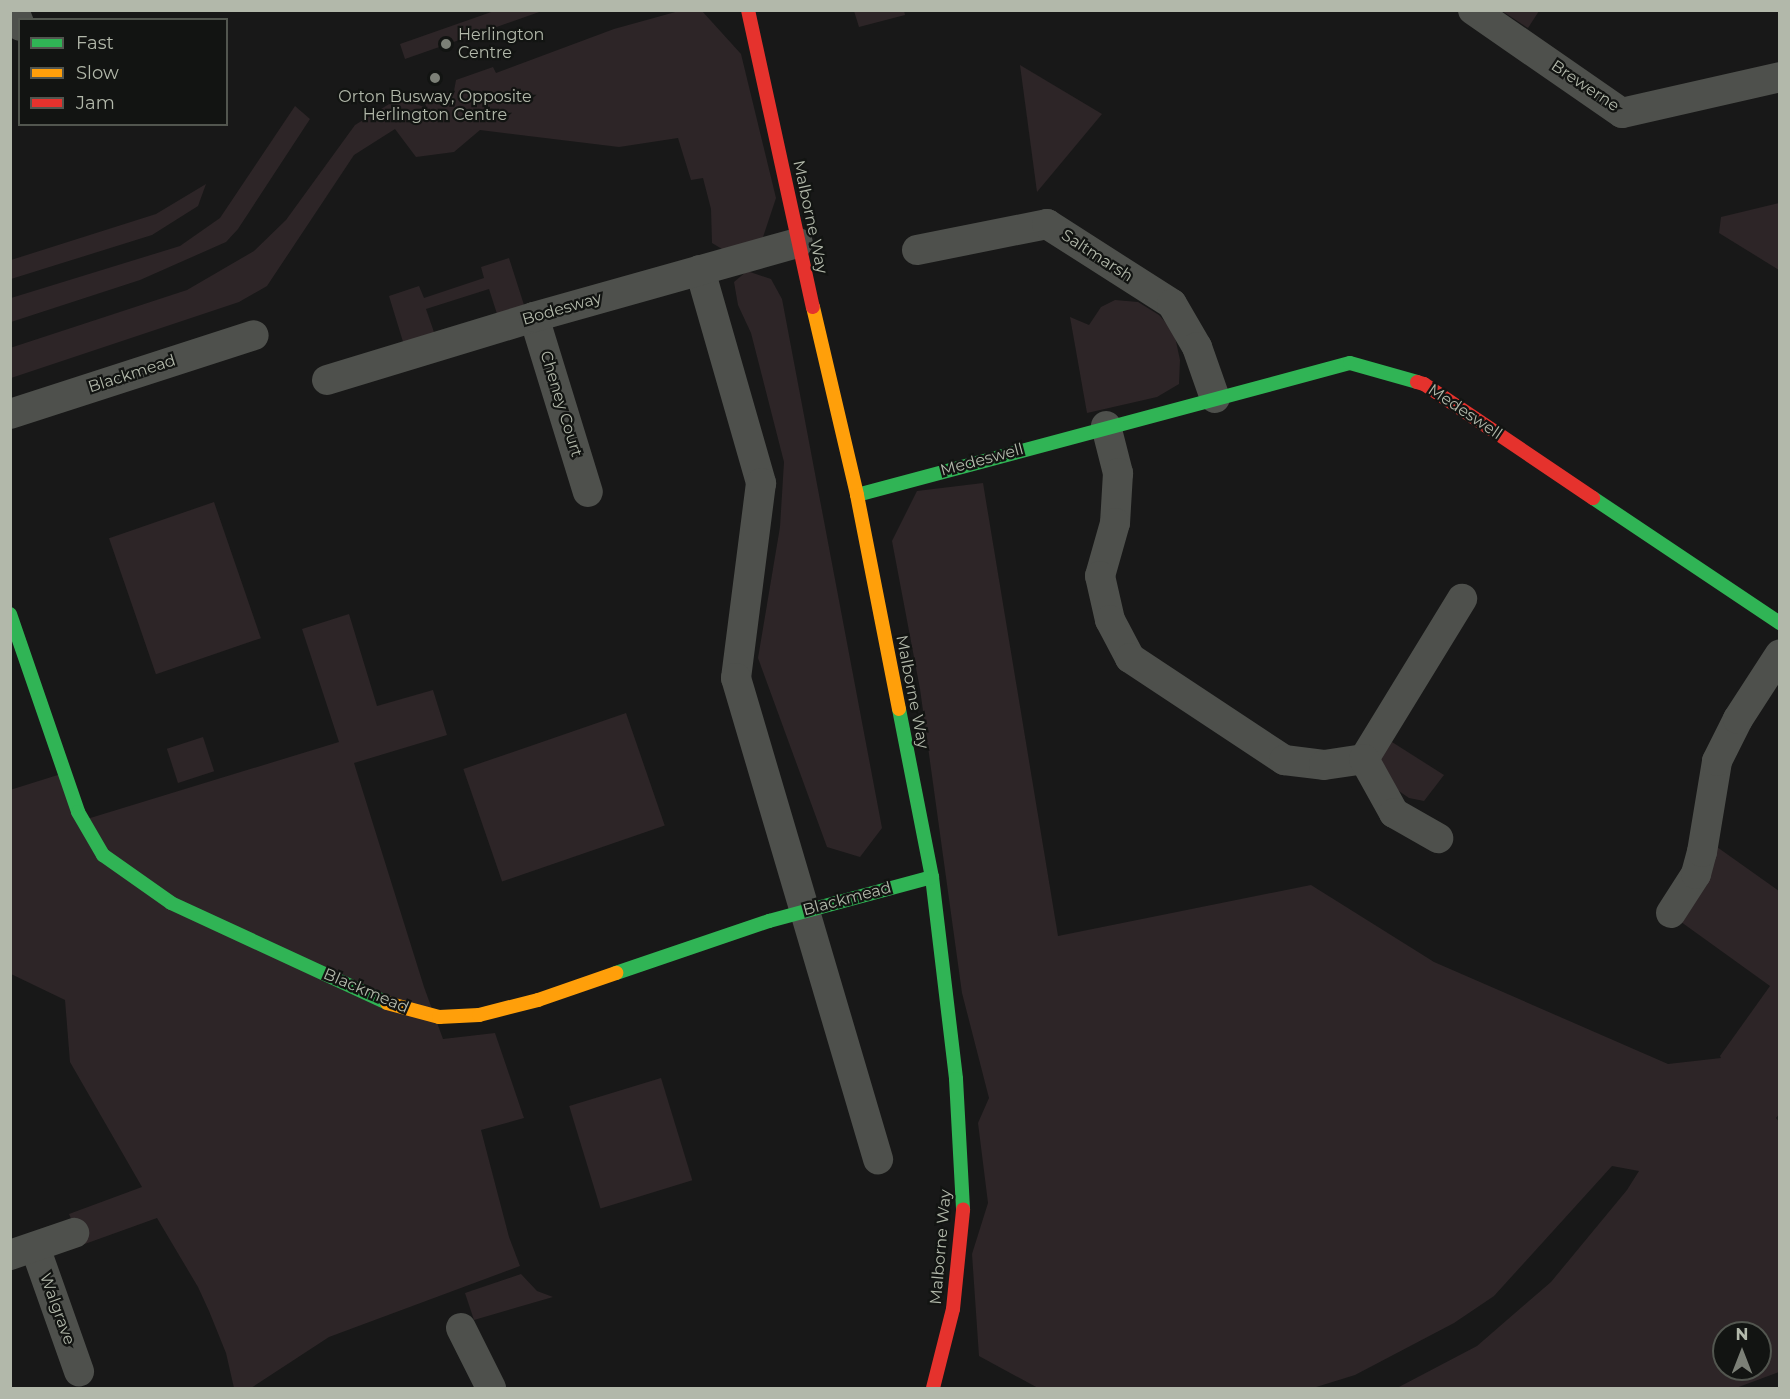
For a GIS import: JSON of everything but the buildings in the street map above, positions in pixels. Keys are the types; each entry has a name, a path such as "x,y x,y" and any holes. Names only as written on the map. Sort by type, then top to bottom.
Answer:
{"street":[{"name":"Malborne Way","path":"748,10 798,243 857,495 932,877 956,1079 964,1196 953,1309 933,1389"},
{"name":"Brewerne","path":"1473,10 1622,113 1779,77"},
{"name":"Saltmarsh","path":"917,250 1047,224 1172,304 1197,347 1215,398"},
{"name":"Bodesway","path":"327,380 534,317 798,243"},
{"path":"700,270 761,483 736,678 878,1159"},
{"name":"Cheney Court","path":"534,317 588,492"},
{"name":"Blackmead","path":"10,414 254,335"},
{"name":"Medeswell","path":"857,495 1106,426 1350,363 1424,384 1779,623"},
{"path":"1106,426 1118,474 1115,523 1100,576 1110,620 1130,658 1284,760 1324,765 1364,759 1462,599"},
{"name":"Blackmead","path":"10,614 78,812 103,855 171,903 396,1007 439,1017 479,1015 538,1000 806,910 932,877"},
{"path":"1671,913 1696,874 1702,852 1717,761 1738,719 1779,654"},
{"path":"1364,759 1394,813 1438,838"},
{"name":"Walgrave","path":"74,1233 23,1251 79,1371"},
{"path":"461,1328 490,1389"}],"shaded area":[{"path":"497,10 542,11 405,59 400,44"},
{"path":"679,11 702,11 741,54 776,198 762,240 727,252 712,243 711,209 703,178 691,180 678,138 619,147 480,130 454,152 416,157 395,129 354,155 267,286 239,302 11,378 10,348 187,290 254,251 286,220 355,125 399,98 427,108 423,100 454,91 456,80 493,67 496,73 614,29"},
{"path":"854,11 904,11 905,15 859,27"},
{"path":"1502,11 1539,11 1528,28"},
{"path":"1020,65 1102,114 1037,192"},
{"path":"295,106 310,119 238,229 226,242 140,280 11,322 11,298 180,246 220,218"},
{"path":"206,184 198,206 152,235 11,279 11,260 156,214"},
{"path":"1779,203 1779,270 1719,233 1721,217"},
{"path":"509,258 524,305 497,314 489,289 426,309 435,335 404,345 389,296 419,286 424,298 484,278 481,267"},
{"path":"747,271 771,279 782,299 882,828 860,857 827,847 758,658 780,527 784,462 751,333 738,305 734,282"},
{"path":"1115,300 1138,302 1159,315 1174,332 1180,360 1179,384 1157,397 1087,413 1070,317 1089,325 1101,307"},
{"path":"983,483 1058,936 1311,885 1434,962 1668,1064 1721,1058 1720,1056 1770,986 1670,914 1717,847 1779,891 1780,1113 1776,1118 1780,1123 1779,1372 1772,1375 1772,1321 1712,1321 1712,1381 1755,1381 1736,1388 1397,1388 1477,1346 1551,1282 1627,1190 1639,1171 1612,1166 1494,1296 1454,1323 1355,1375 1313,1388 1038,1388 979,1356 972,1254 988,1203 978,1123 989,1098 962,993 920,689 892,541 917,491"},
{"path":"214,502 261,638 156,674 109,538"},
{"path":"349,614 377,706 433,690 447,735 354,763 424,987 443,1039 495,1033 524,1118 481,1130 509,1237 520,1266 329,1337 251,1388 234,1388 226,1353 209,1311 198,1287 157,1218 82,1245 69,1214 142,1187 70,1062 65,1000 11,974 10,790 61,774 87,819 339,742 302,629"},
{"path":"626,713 665,826 502,882 463,769"},
{"path":"203,737 214,771 178,783 167,749"},
{"path":"1392,742 1444,775 1424,801 1409,798 1393,787 1379,760"},
{"path":"661,1078 692,1180 600,1208 569,1106"},
{"path":"521,1274 537,1291 553,1297 474,1320 465,1293"}],"traffic: fast":[{"path":"857,495 1350,363 1417,382"},
{"path":"1593,498 1780,623"},
{"path":"10,614 78,812 103,855 171,903 387,1003"},
{"path":"899,709 932,877 956,1079 963,1210"},
{"path":"616,973 769,921 932,877"}],"traffic: slow":[{"path":"813,307 857,495 899,709"},
{"path":"387,1003 439,1017 479,1015 538,1000 616,973"}],"traffic: jam":[{"path":"748,10 813,307"},
{"path":"1417,382 1424,384 1593,498"},
{"path":"933,1388 953,1309 963,1210"}],"place":[{"name":"Herlington Centre","path":"446,44"},
{"name":"Orton Busway, Opposite Herlington Centre","path":"435,78"}]}
